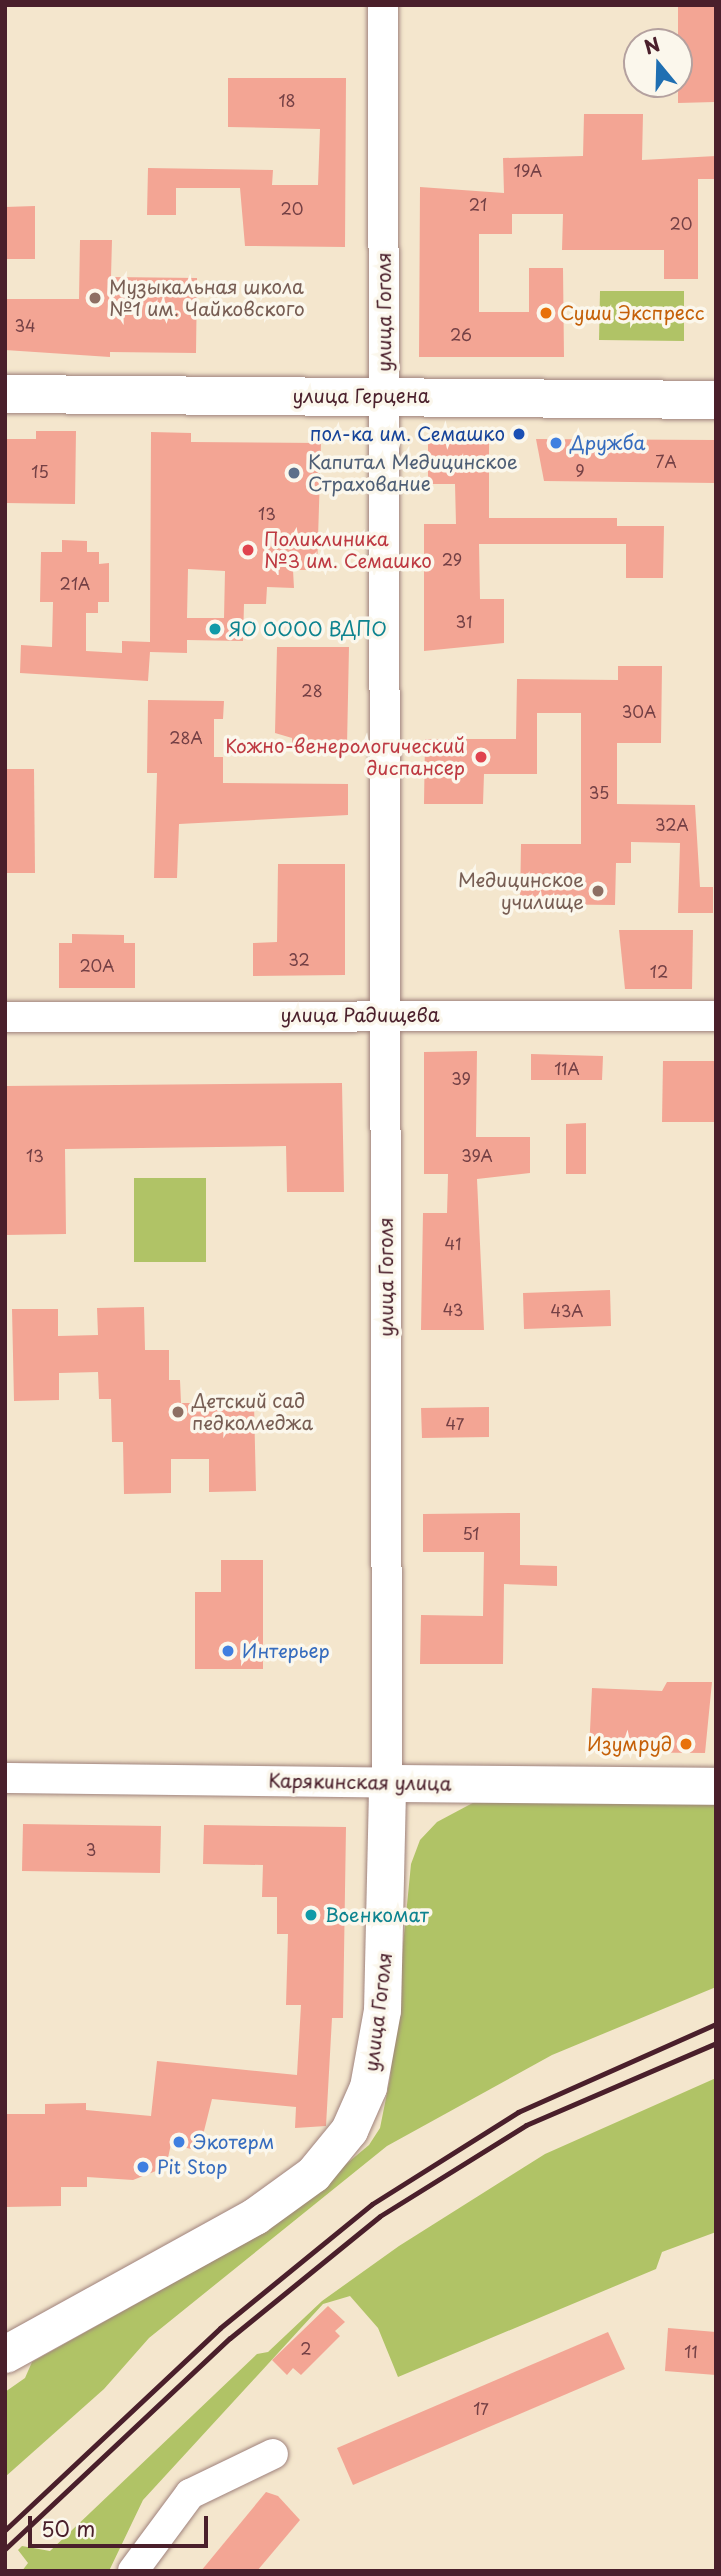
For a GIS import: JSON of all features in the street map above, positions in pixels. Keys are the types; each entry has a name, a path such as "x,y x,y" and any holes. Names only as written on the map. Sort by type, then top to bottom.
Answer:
{"main road":[{"name":"улица Герцена","path":"5,394 716,400"}],"street":[{"name":"улица Гоголя","path":"5,2354 255,2216 313,2174 349,2130 368,2088 382,2010 387,1783 383,5"},
{"name":"улица Радищева","path":"5,1017 716,1016"},
{"name":"Карякинская улица","path":"5,1778 716,1786"},
{"path":"133,2571 190,2494 272,2454"}],"green space":[{"path":"600,291 684,291 684,341 599,340"},
{"path":"134,1178 206,1178 206,1262 134,1262"},
{"path":"482,1798 716,1802 716,1987 552,2055 387,2146 149,2338 104,2389 5,2477 5,2392 25,2378 32,2362 265,2232 369,2145 380,2128 390,2078 411,1864 420,1840 437,1822"},
{"path":"716,2078 716,2232 662,2252 656,2269 398,2377 378,2328 350,2296 323,2304 143,2500 109,2571 22,2571 28,2563 18,2550 22,2546 50,2551 257,2354 268,2352 322,2301 399,2246 545,2154"}],"building":[{"path":"678,5 715,5 715,102 678,103 678,98 693,98 693,28 678,28"},
{"path":"228,78 346,78 345,247 245,246 240,188 176,188 176,215 147,215 148,168 273,170 272,185 318,185 320,129 228,127"},
{"path":"584,114 643,114 642,160 716,156 716,179 698,179 698,279 664,279 664,250 562,250 563,214 512,214 512,234 479,234 479,312 529,312 529,268 563,268 564,357 419,357 420,187 504,193 503,158 583,156"},
{"path":"35,206 35,259 5,259 5,207"},
{"path":"80,240 112,240 111,277 197,278 196,353 110,352 110,357 5,350 5,299 79,299"},
{"path":"36,431 76,431 75,504 5,503 5,439 36,439"},
{"name":"Поликлиника №3 им. Семашко","path":"151,432 191,433 191,442 321,443 317,570 293,570 294,588 267,587 266,604 244,604 243,641 187,640 187,653 150,652 148,681 20,673 21,645 52,647 53,602 40,602 41,552 62,552 62,540 87,541 87,552 99,552 99,564 109,563 109,602 98,602 98,613 86,613 86,651 122,653 122,641 150,642","holes":["188,569 225,571 224,618 187,618"]},
{"path":"536,439 716,440 716,483 544,481"},
{"path":"428,441 489,441 489,518 617,518 617,526 664,526 663,578 626,578 626,544 479,544 480,599 504,599 504,643 424,651 424,524 456,524 455,484 428,484"},
{"path":"277,647 349,647 347,746 292,747 292,738 275,733"},
{"path":"618,666 662,666 661,743 617,743 617,804 695,805 700,887 713,887 713,913 678,913 680,843 631,842 631,863 616,863 615,905 520,904 521,844 581,844 581,713 537,713 537,774 484,774 483,804 424,804 425,739 516,739 517,679 618,680"},
{"path":"148,700 224,701 223,719 214,719 214,757 223,757 223,783 348,784 348,815 179,824 177,878 154,878 157,773 147,773"},
{"path":"5,769 34,769 35,873 5,873"},
{"path":"278,864 345,864 345,975 253,976 253,943 277,942"},
{"path":"619,930 693,930 692,989 625,989"},
{"path":"72,934 124,935 124,943 135,943 135,988 59,988 59,943 72,943"},
{"path":"477,1051 476,1137 530,1137 530,1173 477,1179 484,1330 421,1330 423,1213 447,1213 448,1174 424,1174 424,1052"},
{"path":"531,1054 603,1056 602,1080 531,1080"},
{"path":"663,1061 716,1061 716,1122 662,1122"},
{"path":"342,1083 344,1192 287,1192 286,1146 65,1149 66,1234 5,1235 5,1086"},
{"path":"586,1123 586,1174 566,1174 566,1124"},
{"path":"610,1290 611,1326 524,1329 523,1293"},
{"path":"144,1307 145,1350 169,1350 169,1380 180,1380 181,1403 254,1403 256,1491 209,1492 209,1459 171,1459 171,1493 124,1494 123,1442 112,1442 111,1399 99,1399 98,1372 59,1373 59,1400 14,1401 12,1309 58,1309 58,1336 98,1335 97,1308"},
{"path":"489,1407 489,1437 422,1438 421,1408"},
{"path":"520,1513 520,1565 557,1566 557,1586 504,1584 503,1664 420,1664 421,1615 483,1616 484,1552 423,1552 423,1514"},
{"path":"221,1560 263,1560 263,1669 195,1669 195,1592 221,1592"},
{"path":"667,1682 712,1682 705,1753 589,1752 592,1688 662,1691"},
{"path":"23,1824 161,1826 160,1873 22,1871"},
{"path":"204,1825 346,1827 343,2018 332,2018 326,2126 295,2128 296,2107 212,2099 199,2151 171,2144 166,2167 133,2180 87,2177 87,2187 61,2187 61,2206 5,2207 5,2114 45,2114 45,2104 86,2103 86,2110 151,2116 157,2061 297,2075 301,2005 286,2005 288,1934 277,1934 277,1897 262,1897 263,1865 203,1864"},
{"path":"328,2306 345,2322 335,2331 340,2336 301,2375 293,2368 287,2375 272,2360"},
{"path":"668,2328 716,2332 716,2375 665,2371"},
{"path":"608,2332 625,2369 353,2485 337,2448"},
{"path":"266,2492 278,2496 300,2520 257,2571 201,2571"}],"railway":[{"path":"5,2530 220,2328 372,2204 518,2112 716,2024"},
{"path":"5,2549 230,2338 380,2216 526,2125 716,2043"}],"place":[{"name":"Музыкальная школа №1 им. Чайковского","path":"95,298"},
{"name":"Суши Экспресс","path":"546,313"},
{"name":"пол-ка им. Семашко","path":"519,434"},
{"name":"Дружба","path":"556,443"},
{"name":"Капитал Медицинское Страхование","path":"294,473"},
{"name":"Поликлиника №3 им. Семашко","path":"248,550"},
{"name":"ЯО ОООО ВДПО","path":"215,629"},
{"name":"Кожно-венерологический диспансер","path":"481,757"},
{"name":"Медицинское училище","path":"598,891"},
{"name":"Детский сад педколледжа","path":"178,1412"},
{"name":"Интерьер","path":"228,1651"},
{"name":"Изумруд","path":"686,1744"},
{"name":"Военкомат","path":"311,1915"},
{"name":"Экотерм","path":"179,2142"},
{"name":"Pit Stop","path":"143,2167"}]}
